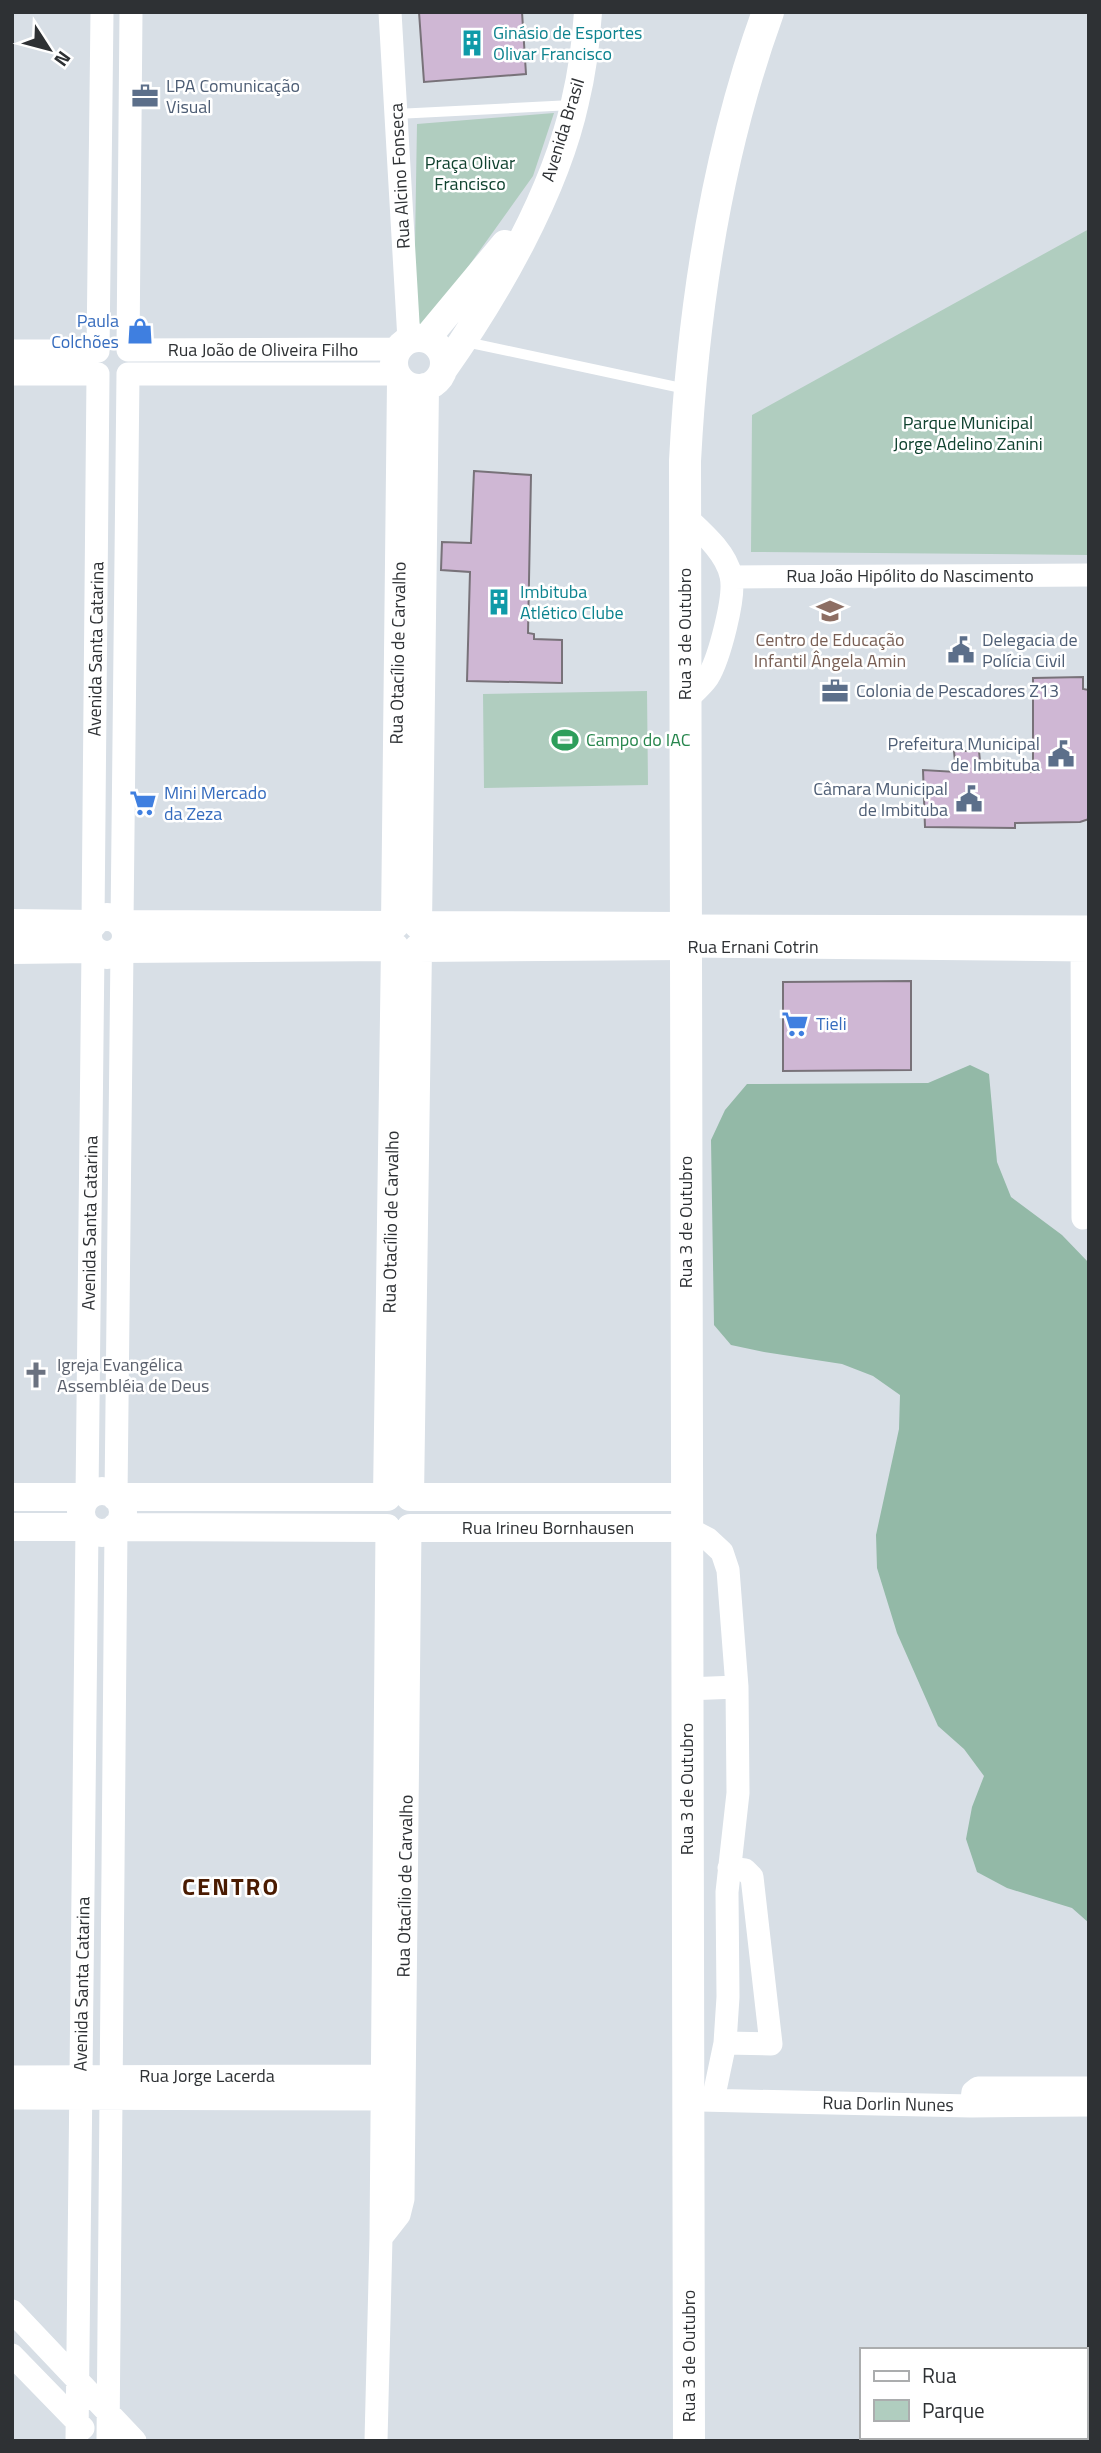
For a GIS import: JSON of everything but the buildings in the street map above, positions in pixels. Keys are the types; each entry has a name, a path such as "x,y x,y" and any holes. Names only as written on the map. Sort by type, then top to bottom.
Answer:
{"main road":[{"name":"Rua 3 de Outubro","path":"689,2441 701,2100 686,1689 685,516 689,390 695,323 706,253 738,107 768,12"}],"street":[{"path":"98,351 102,12"},
{"path":"12,374 98,374 113,381 128,374 132,362 128,350 131,12"},
{"name":"Rua Alcino Fonseca","path":"390,12 414,363"},
{"name":"Avenida Brasil","path":"414,363 463,341 513,257 539,204 561,150 575,105 583,66 588,12"},
{"path":"100,152 130,149"},
{"name":"Avenida Brasil","path":"414,363 539,204"},
{"path":"98,374 94,362 102,346 113,343 128,350"},
{"name":"Rua João de Oliveira Filho","path":"128,350 281,350 414,363"},
{"path":"281,350 282,374"},
{"path":"12,351 98,351"},
{"name":"Rua João de Oliveira Filho","path":"128,374 282,374 414,363"},
{"name":"Rua Otacílio de Carvalho","path":"376,2441 381,2238 399,2214 403,2199 391,2099 398,1528 380,1518 379,1512 383,1501 399,1497 414,363"},
{"name":"Avenida Santa Catarina","path":"87,1497 98,374"},
{"name":"Avenida Santa Catarina","path":"117,1497 128,374"},
{"path":"685,516 714,543 732,577 729,609 720,648 707,678 685,701"},
{"name":"Rua João Hipólito do Nascimento","path":"732,577 1089,575"},
{"path":"12,923 93,936"},
{"path":"12,950 93,936"},
{"name":"Rua Ernani Cotrin","path":"93,936 104,955 110,955 122,936 1085,938"},
{"path":"1083,1218 1085,938"},
{"path":"12,1527 87,1527 98,1533 105,1533 116,1527 122,1515 117,1497 98,1491 87,1497 83,1502 81,1515 87,1527"},
{"path":"12,1497 87,1497"},
{"name":"Rua Irineu Bornhausen","path":"117,1497 686,1497"},
{"path":"284,1497 284,1528"},
{"path":"551,1497 552,1528"},
{"name":"Avenida Santa Catarina","path":"77,2432 87,1527"},
{"name":"Avenida Santa Catarina","path":"108,2441 116,1527"},
{"name":"Rua Irineu Bornhausen","path":"116,1527 687,1528"},
{"path":"687,1528 708,1539 722,1552 729,1570 737,1687 738,1793 726,1911 729,1957 725,2043 701,2100"},
{"path":"686,1689 737,1687"},
{"path":"85,1698 115,1698"},
{"path":"725,2043 771,2044 752,1877 745,1870 729,1868"},
{"path":"83,1870 113,1870"},
{"path":"82,1988 112,1989"},
{"name":"Rua Jorge Lacerda","path":"12,2077 81,2087 111,2087 392,2076"},
{"name":"Rua Jorge Lacerda","path":"12,2098 81,2087"},
{"name":"Rua Jorge Lacerda","path":"111,2087 391,2099"},
{"path":"971,2106 973,2092 978,2088 1089,2088"},
{"name":"Rua Dorlin Nunes","path":"701,2100 971,2106 1089,2105"},
{"path":"79,2241 110,2242"},
{"path":"12,2312 135,2441"},
{"path":"12,2355 77,2432 95,2441"}],"lane":[{"path":"396,114 575,105"},
{"path":"463,341 689,390"}],"green space":[{"name":"Praça Olivar Francisco","path":"554,113 533,176 438,309 421,325 415,318 414,305 417,124"},
{"name":"Parque Municipal Jorge Adelino Zanini","path":"1089,229 1089,555 751,552 752,415"},
{"name":"Campo do IAC","path":"647,691 648,785 484,788 483,694"},
{"path":"970,1065 989,1074 997,1162 1011,1197 1062,1235 1089,1263 1089,1923 1072,1908 1007,1888 977,1872 966,1839 972,1807 984,1776 964,1749 938,1726 897,1633 877,1568 876,1535 899,1429 900,1395 873,1376 842,1364 731,1345 714,1325 711,1140 725,1110 747,1084 928,1083"}],"place":[{"name":"Ginásio de Esportes Olivar Francisco","path":"472,43"},
{"name":"LPA Comunicação Visual","path":"145,96"},
{"name":"Paula Colchões","path":"140,331"},
{"name":"Imbituba Atlético Clube","path":"499,602"},
{"name":"Centro de Educação Infantil Ângela Amin","path":"830,611"},
{"name":"Delegacia de Polícia Civil","path":"961,650"},
{"name":"Colonia de Pescadores Z13","path":"835,691"},
{"name":"Campo do IAC","path":"565,740"},
{"name":"Prefeitura Municipal de Imbituba","path":"1061,754"},
{"name":"Câmara Municipal de Imbituba","path":"969,799"},
{"name":"Mini Mercado da Zeza","path":"143,803"},
{"name":"Tieli","path":"795,1024"},
{"name":"Igreja Evangélica Assembléia de Deus","path":"36,1375"}],"district":[{"name":"CENTRO","path":"231,1887"}]}
